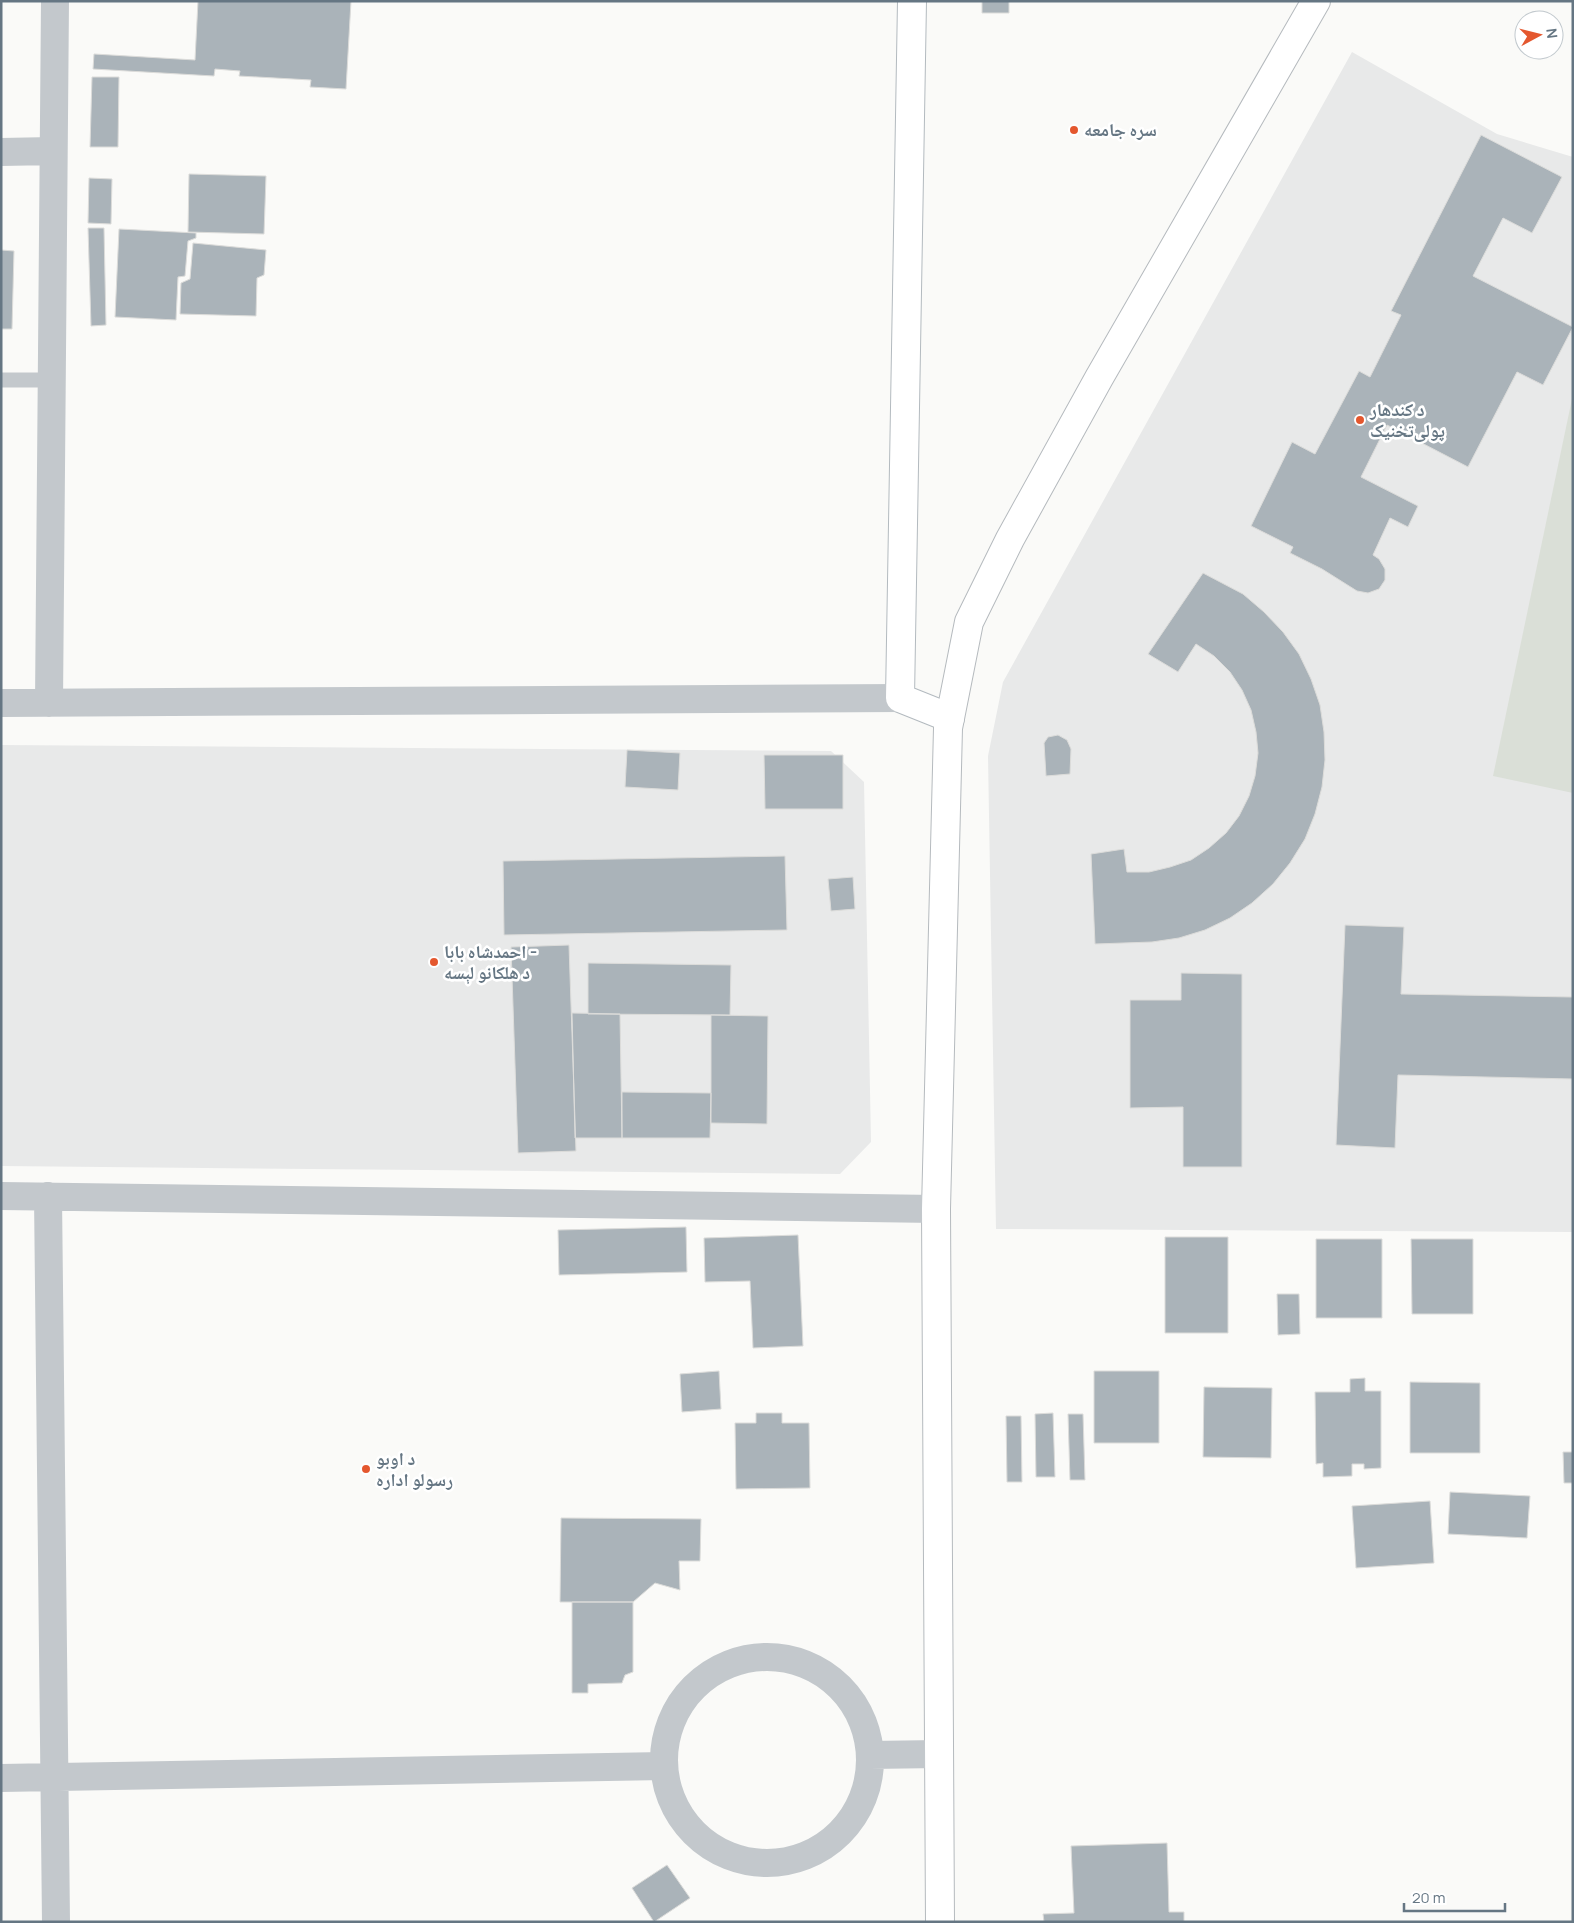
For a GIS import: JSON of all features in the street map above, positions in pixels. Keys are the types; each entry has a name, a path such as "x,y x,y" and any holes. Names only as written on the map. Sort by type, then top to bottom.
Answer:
{"main road":[{"path":"912,1 900,698 950,718"},
{"path":"940,1922 936,1209 948,728 969,622 1010,539 1099,378 1316,1"}],"street":[{"path":"49,704 54,1"},
{"path":"1,152 54,151"},
{"path":"1,703 900,698"},
{"path":"1,1196 936,1209"},
{"path":"48,1196 56,1922"},
{"path":"761,1657 793,1660 822,1673 846,1695 863,1723 870,1755 866,1791 849,1823 823,1847 790,1862 754,1863 720,1853 692,1831 672,1801 664,1766 666,1734 680,1704 690,1692 701,1680 729,1663 761,1657"},
{"path":"870,1755 939,1754"},
{"path":"1,1778 664,1766"}],"lane":[{"path":"1,380 52,380"}],"shaded area":[{"name":"د کندهار پولی‌تخنیک","path":"1352,52 1497,134 1573,157 1573,1232 996,1229 988,756 1003,682"},
{"path":"1573,394 1573,793 1493,776"},
{"name":"احمدشاه بابا - د هلکانو لېسه","path":"1,745 831,751 864,782 871,1142 840,1174 1,1166"}],"building":[{"path":"198,1 351,1 346,89 310,87 311,80 239,76 240,71 215,69 214,76 93,69 94,54 195,60"},
{"path":"982,1 1009,1 1009,13 982,13"},
{"path":"92,77 119,77 118,147 90,147"},
{"path":"1481,135 1562,177 1532,233 1503,218 1473,276 1573,327 1543,385 1517,372 1468,467 1387,425 1361,477 1418,506 1408,527 1390,518 1373,555 1379,559 1385,569 1385,580 1379,589 1368,593 1357,591 1322,569 1290,553 1293,547 1251,526 1292,442 1315,454 1359,371 1370,377 1401,315 1391,311"},
{"path":"189,174 266,176 264,234 188,232"},
{"path":"89,178 112,179 111,224 88,223"},
{"path":"88,228 104,228 106,325 91,326"},
{"path":"119,229 196,233 196,238 188,241 185,276 178,277 176,320 115,317"},
{"path":"193,243 266,250 264,275 257,278 256,316 180,314 181,283 190,279"},
{"path":"1,250 14,251 12,329 1,329"},
{"path":"1203,573 1243,594 1264,612 1283,632 1299,654 1311,679 1320,705 1324,732 1325,760 1322,787 1315,814 1305,839 1290,863 1273,884 1252,903 1230,918 1205,930 1179,938 1152,942 1095,944 1091,854 1124,849 1127,872 1149,872 1191,860 1226,833 1239,816 1249,796 1255,776 1258,753 1251,710 1242,690 1230,672 1214,656 1196,644 1178,672 1148,654"},
{"path":"1058,735 1067,740 1071,749 1070,774 1046,776 1044,743 1048,737"},
{"path":"627,750 680,753 678,790 625,787"},
{"path":"764,755 843,755 843,809 765,809"},
{"path":"785,856 787,930 504,935 503,861"},
{"path":"853,877 855,909 831,911 828,879"},
{"path":"1345,925 1404,927 1401,994 1573,997 1573,1079 1398,1075 1395,1148 1336,1145"},
{"path":"569,945 576,1151 518,1153 511,947"},
{"path":"588,963 731,965 730,1015 588,1014"},
{"path":"1181,973 1242,974 1242,1167 1183,1167 1183,1107 1130,1108 1130,1000 1181,1000"},
{"path":"572,1013 620,1014 622,1138 575,1138"},
{"path":"711,1015 768,1016 767,1124 711,1123"},
{"path":"622,1092 711,1093 710,1138 622,1138"},
{"path":"686,1227 687,1272 559,1275 558,1230"},
{"path":"798,1235 803,1346 753,1348 750,1281 705,1282 704,1238"},
{"path":"1165,1237 1228,1237 1228,1333 1165,1333"},
{"path":"1316,1239 1382,1239 1382,1318 1316,1318"},
{"path":"1411,1239 1473,1239 1473,1314 1412,1314"},
{"path":"1277,1294 1299,1294 1300,1334 1278,1335"},
{"path":"719,1371 721,1409 682,1412 680,1374"},
{"path":"1094,1371 1159,1371 1159,1443 1094,1443"},
{"path":"1365,1378 1365,1391 1381,1391 1381,1468 1364,1469 1364,1464 1352,1464 1352,1476 1323,1477 1323,1463 1316,1464 1315,1392 1350,1392 1350,1379"},
{"path":"1410,1382 1480,1383 1480,1453 1410,1453"},
{"path":"1204,1387 1272,1388 1271,1458 1203,1457"},
{"path":"756,1413 782,1413 782,1423 809,1423 810,1488 736,1489 735,1423 756,1423"},
{"path":"1053,1413 1055,1477 1036,1477 1035,1414"},
{"path":"1068,1414 1083,1414 1085,1480 1070,1480"},
{"path":"1006,1416 1021,1416 1022,1482 1007,1482"},
{"path":"1563,1452 1573,1452 1573,1483 1564,1483"},
{"path":"1450,1492 1530,1496 1527,1538 1448,1534"},
{"path":"1430,1501 1434,1563 1356,1568 1352,1506"},
{"path":"561,1518 701,1519 700,1561 679,1561 680,1590 655,1583 633,1602 560,1602"},
{"path":"572,1602 633,1602 633,1672 625,1675 622,1683 588,1684 588,1693 572,1693"},
{"path":"1167,1843 1169,1912 1184,1912 1184,1922 1044,1922 1043,1914 1074,1913 1071,1846"},
{"path":"667,1865 690,1898 654,1922 632,1888"}],"place":[{"name":"سره جامعه","path":"1074,130"},
{"name":"د کندهار پولی‌تخنیک","path":"1360,420"},
{"name":"احمدشاه بابا - د هلکانو لېسه","path":"434,962"},
{"name":"د اوبو رسولو اداره","path":"366,1469"}]}
